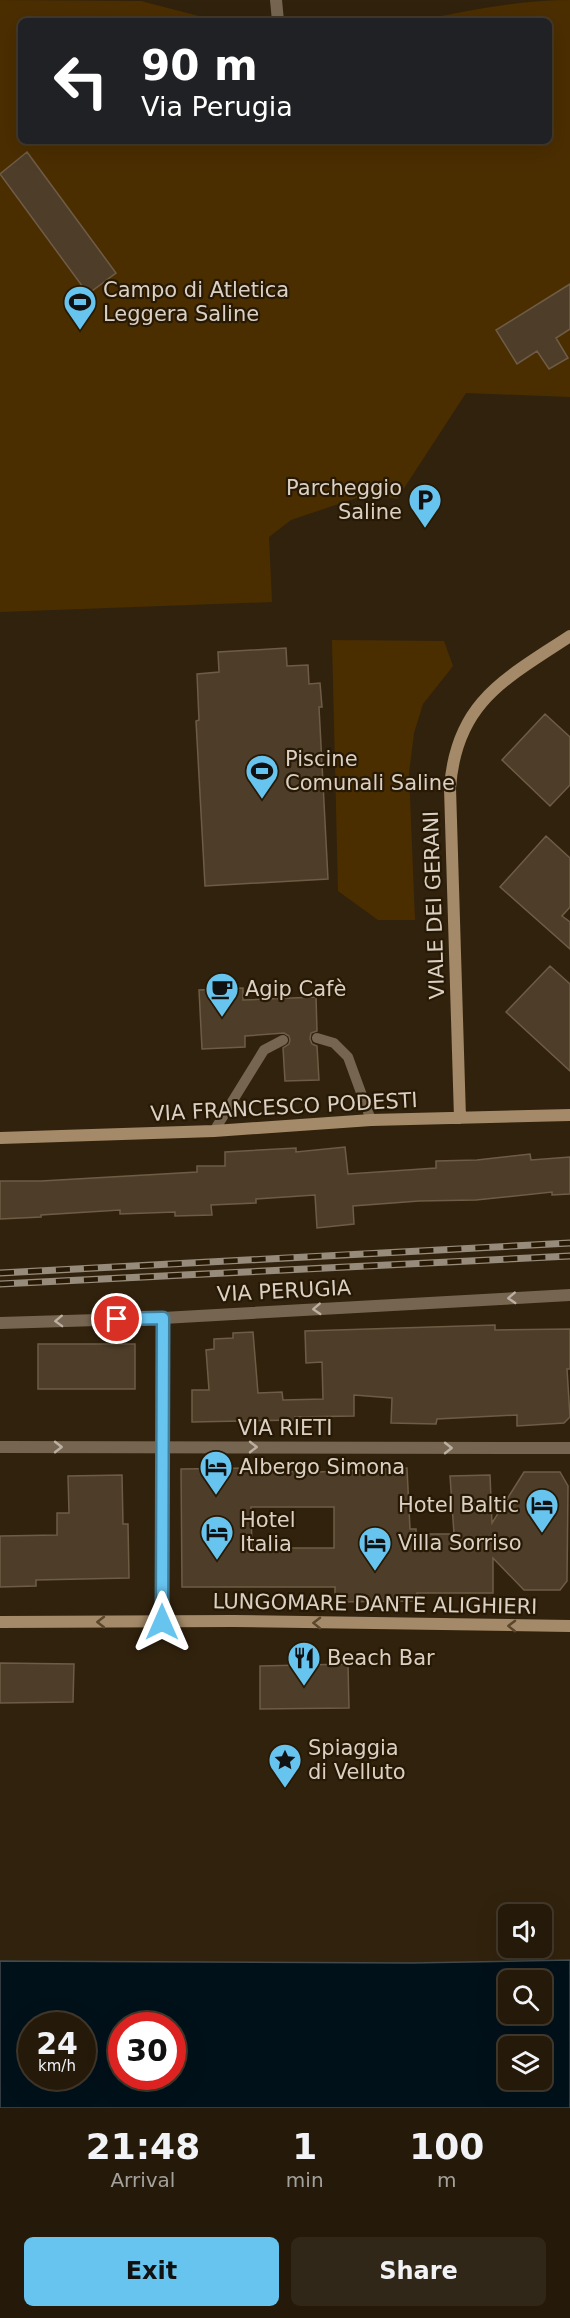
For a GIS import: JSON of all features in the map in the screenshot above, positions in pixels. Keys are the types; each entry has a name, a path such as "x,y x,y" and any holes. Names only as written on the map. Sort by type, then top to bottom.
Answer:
{"street":[{"path":"276,0 278,18"},
{"name":"VIALE DEI GERANI","path":"460,1118 451,767 462,731 473,712 488,694 507,678 570,636"},
{"name":"VIA FRANCESCO PODESTI","path":"0,1138 214,1131 371,1120 570,1115"},
{"name":"VIA PERUGIA","path":"0,1323 163,1318 570,1294"},
{"path":"162,1622 163,1318"},
{"name":"VIA RIETI","path":"0,1448 570,1448"},
{"name":"LUNGOMARE DANTE ALIGHIERI","path":"0,1622 570,1626"}],"lane":[{"path":"317,1038 334,1043 348,1057 371,1120"},
{"path":"214,1131 264,1050 283,1040"}],"shaded area":[{"path":"0,0 141,1 206,18 18,18 18,144 552,144 552,18 431,18 511,4 570,0 570,397 466,393 397,499 371,493 291,520 269,537 272,602 0,612"},
{"path":"332,640 444,641 453,666 423,704 414,733 409,773 415,920 378,920 338,891"}],"water":[{"path":"570,1960 570,2108 0,2108 0,1961 412,1963"}],"building":[{"path":"27,152 116,273 88,294 0,174"},
{"path":"570,284 570,329 556,338 568,358 549,369 537,351 517,364 496,330"},
{"name":"Piscine Comunali Saline","path":"286,648 287,666 308,665 309,684 320,683 322,707 319,707 328,879 205,886 196,721 199,720 197,674 219,672 218,652"},
{"path":"545,714 570,737 570,785 550,806 502,760"},
{"path":"546,836 570,858 570,907 562,916 570,922 570,949 500,887"},
{"path":"550,966 570,984 570,1071 506,1012"},
{"path":"243,988 243,1000 316,997 317,1031 311,1033 310,1039 312,1044 317,1046 319,1080 285,1081 283,1048 289,1044 290,1040 289,1036 284,1033 245,1036 245,1047 202,1049 199,990"},
{"path":"345,1147 348,1174 436,1168 436,1161 477,1160 530,1154 531,1160 570,1157 570,1194 552,1195 552,1192 476,1200 353,1206 354,1224 317,1228 315,1195 256,1199 256,1203 211,1205 212,1215 175,1216 175,1212 120,1214 120,1210 0,1219 0,1181 41,1181 197,1172 197,1166 225,1166 225,1152 296,1148 296,1152"},
{"path":"495,1325 495,1330 570,1329 570,1369 567,1369 570,1417 564,1423 517,1426 517,1415 437,1419 436,1424 391,1423 392,1398 354,1395 354,1416 295,1417 295,1420 192,1422 192,1390 209,1390 206,1350 214,1349 214,1339 233,1338 233,1333 253,1332 258,1393 282,1392 283,1400 323,1399 322,1362 306,1363 305,1331"},
{"path":"38,1344 135,1344 135,1389 38,1389"},
{"path":"250,1468 250,1471 318,1472 407,1468 410,1529 416,1529 416,1534 454,1534 450,1476 490,1475 492,1523 524,1472 560,1472 568,1486 567,1581 560,1590 524,1590 493,1558 493,1593 417,1593 417,1601 335,1602 335,1587 182,1587 181,1469","holes":["251,1507 334,1507 334,1548 252,1548"]},
{"path":"122,1475 123,1524 128,1524 129,1578 36,1580 36,1586 0,1587 0,1536 57,1535 57,1513 69,1513 68,1476"},
{"path":"0,1663 74,1664 73,1702 0,1703"},
{"name":"Beach Bar","path":"348,1664 349,1708 260,1709 260,1666"}],"railway":[{"path":"0,1273 570,1243"},
{"path":"0,1284 570,1256"}],"place":[{"name":"Campo di Atletica Leggera Saline","path":"80,331"},
{"name":"Parcheggio Saline","path":"425,529"},
{"name":"Piscine Comunali Saline","path":"262,800"},
{"name":"Agip Cafè","path":"222,1018"},
{"name":"Albergo Simona","path":"216,1496"},
{"name":"Hotel Baltic","path":"542,1534"},
{"name":"Hotel Italia","path":"217,1561"},
{"name":"Villa Sorriso","path":"375,1572"},
{"name":"Beach Bar","path":"304,1687"},
{"name":"Spiaggia di Velluto","path":"285,1789"}],"route":[{"path":"117,1319 163,1318 162,1622"}]}
